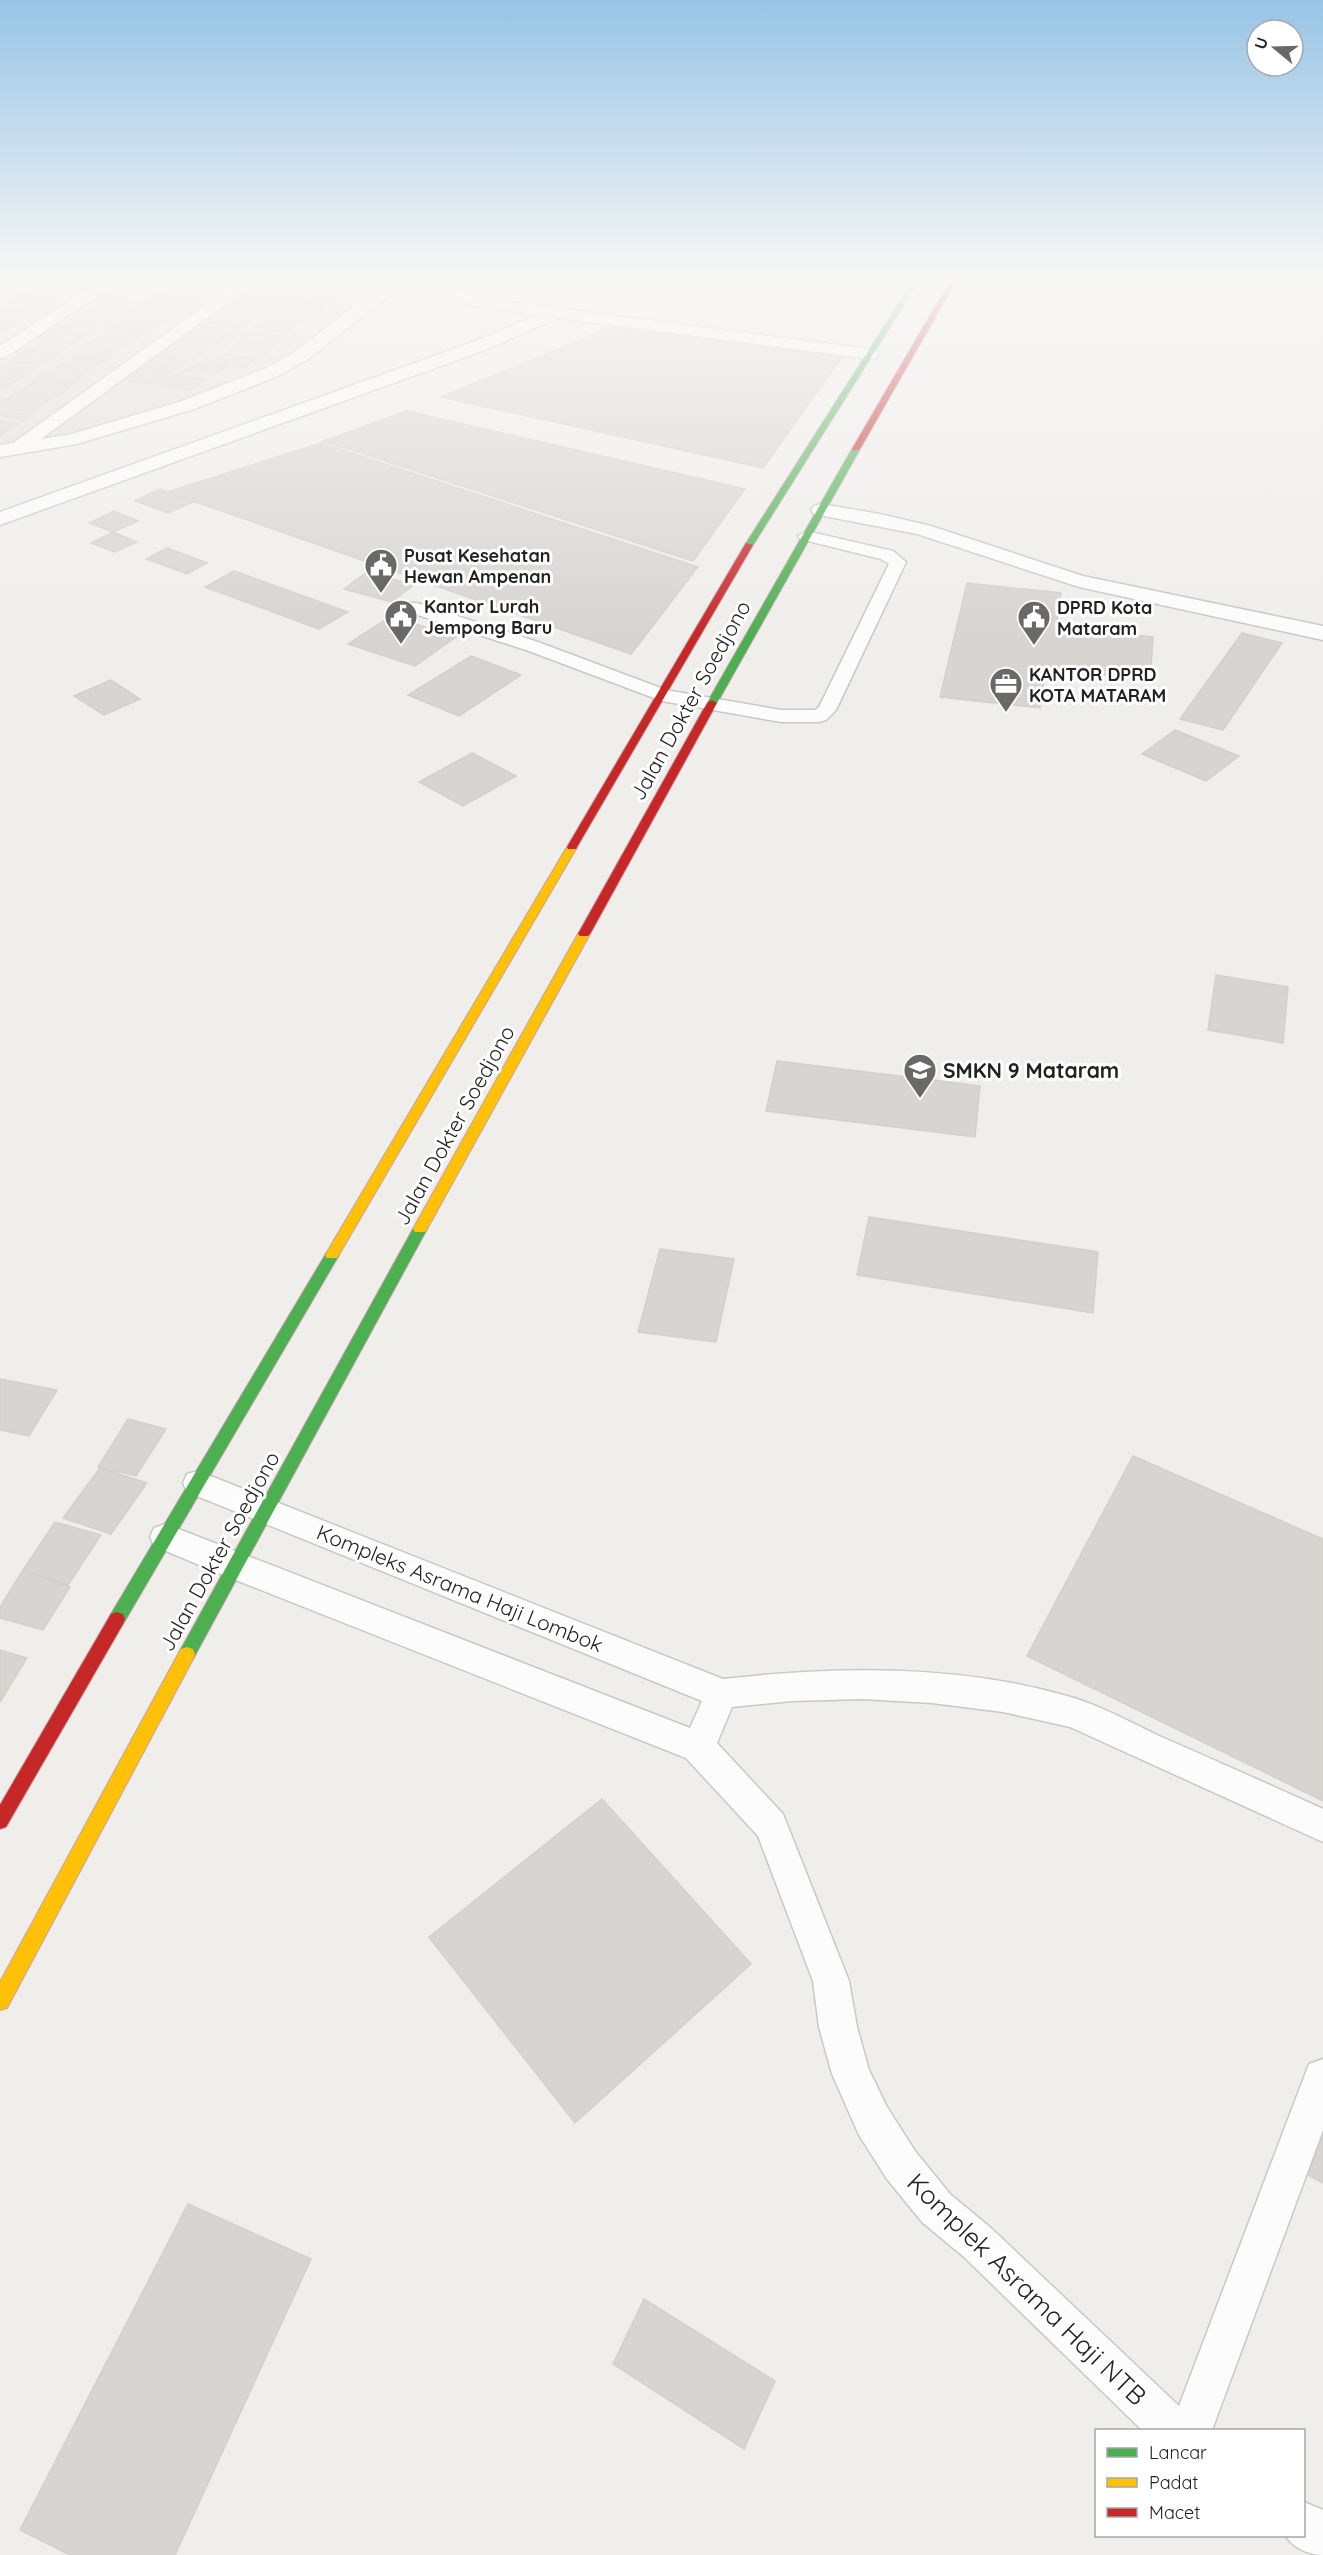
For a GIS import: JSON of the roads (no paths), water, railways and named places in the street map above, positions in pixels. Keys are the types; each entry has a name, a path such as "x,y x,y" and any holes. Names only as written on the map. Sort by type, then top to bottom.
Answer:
{"highway":[{"name":"Jalan Dokter Soedjono","path":"0,1821 739,561 844,395"},
{"name":"Jalan Dokter Soedjono","path":"0,2001 234,1566 711,705 886,395"}],"street":[{"path":"7,450 85,395"},
{"path":"7,450 70,440 188,405 213,395"},
{"path":"0,519 343,395"},
{"path":"821,510 891,522 938,534 1079,581 1323,633"}],"lane":[{"path":"411,607 532,646 662,695 781,716 819,716 826,710 898,562 886,555 806,536"},
{"name":"Kompleks Asrama Haji Lombok","path":"198,1483 722,1694"},
{"path":"165,1537 234,1566 699,1746 722,1694 792,1686 862,1684 932,1688 1003,1697 1074,1713 1323,1826"},
{"name":"Komplek Asrama Haji NTB","path":"699,1746 771,1826 831,1981 838,2027 851,2074 873,2121 901,2165 936,2208 978,2243 1172,2429"},
{"path":"1191,2429 1323,2078"},
{"path":"1305,2525 1323,2538"}],"place":[{"name":"Pusat Kesehatan Hewan Ampenan","path":"381,594"},
{"name":"Kantor Lurah Jempong Baru","path":"401,645"},
{"name":"DPRD Kota Mataram","path":"1034,646"},
{"name":"KANTOR DPRD KOTA MATARAM","path":"1006,713"},
{"name":"SMKN 9 Mataram","path":"920,1099"}]}
